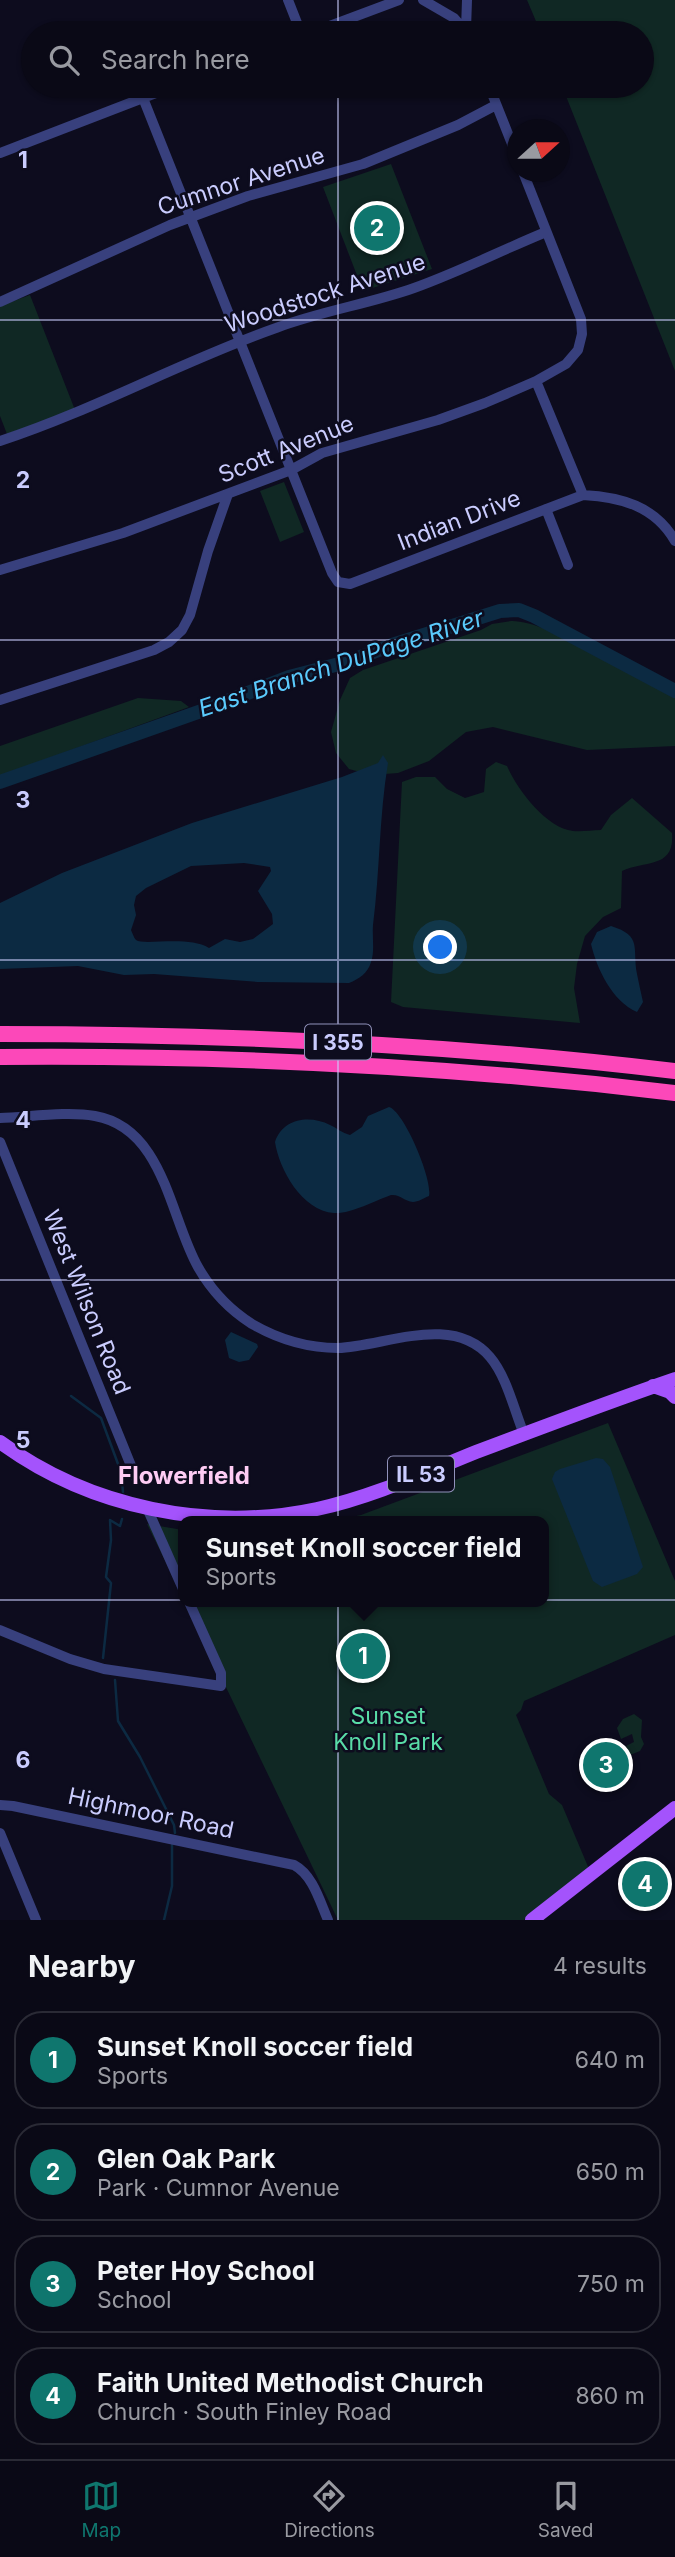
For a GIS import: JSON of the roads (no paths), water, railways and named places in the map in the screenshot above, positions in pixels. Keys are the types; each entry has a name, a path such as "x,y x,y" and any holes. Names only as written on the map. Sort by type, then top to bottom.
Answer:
{"highway":[{"name":"I 355","path":"0,1034 156,1035 375,1044 501,1053 675,1071"},
{"name":"I 355","path":"0,1057 158,1057 300,1062 594,1083 675,1093"}],"main road":[{"name":"IL 53","path":"276,1516 316,1509 372,1493 675,1379"},
{"path":"653,1386 662,1388 675,1397"},
{"name":"IL 53","path":"0,1442 55,1476 96,1494 147,1508 197,1516"},
{"path":"532,1920 675,1808"}],"street":[{"path":"288,0 296,21"},
{"path":"343,21 399,0"},
{"path":"423,0 443,10 456,21"},
{"path":"467,0 467,21"},
{"path":"0,153 143,98 290,470"},
{"path":"493,98 507,133"},
{"name":"Cumnor Avenue","path":"0,302 190,217 248,196 363,164 458,125 496,105"},
{"path":"527,182 547,232"},
{"name":"Woodstock Avenue","path":"0,441 85,410 219,350 308,317 413,288 460,271 547,232"},
{"name":"Scott Avenue","path":"0,569 123,533 290,470 322,453 438,421 536,381 566,364 578,350 582,334 581,319 547,232"},
{"path":"536,381 583,495 630,502 661,522 675,541"},
{"name":"Indian Drive","path":"290,470 332,573 338,582 350,584 583,495"},
{"path":"0,700 154,650 169,642 182,630 190,615 228,494"},
{"path":"546,509 568,565"},
{"path":"0,1118 85,1115 114,1123 132,1134 153,1158 197,1267 216,1294 236,1312 273,1336 312,1346 356,1346 430,1334 456,1336 467,1340 490,1357 497,1367 524,1434"},
{"name":"West Wilson Road","path":"0,1142 136,1478"},
{"path":"147,1508 178,1579"},
{"path":"0,1630 70,1659 104,1669 221,1686 221,1672 190,1607"},
{"name":"Highmoor Road","path":"0,1805 13,1805 294,1865 307,1876 328,1920"},
{"path":"0,1833 36,1920"}],"water":[{"path":"383,755 388,763 373,925 373,953 368,969 356,980 349,983 258,982 154,974 124,975 78,966 0,969 0,903 62,873 192,823 342,777 378,763","holes":["244,863 270,867 271,871 258,891 272,914 273,924 253,939 240,942 225,939 209,948 179,941 141,942 136,940 131,930 136,915 136,896 146,888 191,866"]},
{"path":"611,926 628,934 634,944 643,1002 637,1012 613,992 594,954 591,944 597,932"},
{"path":"389,1107 402,1120 416,1147 427,1176 429,1196 413,1202 391,1195 341,1213 322,1210 302,1197 287,1176 277,1153 275,1142 284,1128 298,1121 314,1120 350,1135 362,1127 368,1116"},
{"path":"231,1332 257,1344 258,1347 249,1360 239,1362 229,1358 225,1340"},
{"path":"596,1458 603,1459 610,1467 643,1567 637,1574 602,1587 593,1581 552,1479 560,1469"}],"waterway":[{"name":"East Branch DuPage River","path":"0,782 289,677 347,662 500,611 519,610 534,616 675,691"},
{"path":"71,1396 101,1418 121,1472 123,1492"},
{"path":"103,1658 111,1583 106,1577 111,1540 110,1520 120,1526 122,1519"},
{"path":"115,1680 118,1721 140,1757 174,1825 175,1833"},
{"path":"164,1920 172,1886 172,1845"}],"place":[{"name":"Glen Oak Park","path":"377,228"},
{"name":"Sunset Knoll soccer field","path":"363,1656"},
{"name":"Peter Hoy School","path":"606,1765"},
{"name":"Faith United Methodist Church","path":"645,1884"}],"district":[{"name":"Flowerfield","path":"184,1475"}],"park label":[{"name":"Sunset Knoll Park","path":"388,1729"}]}
